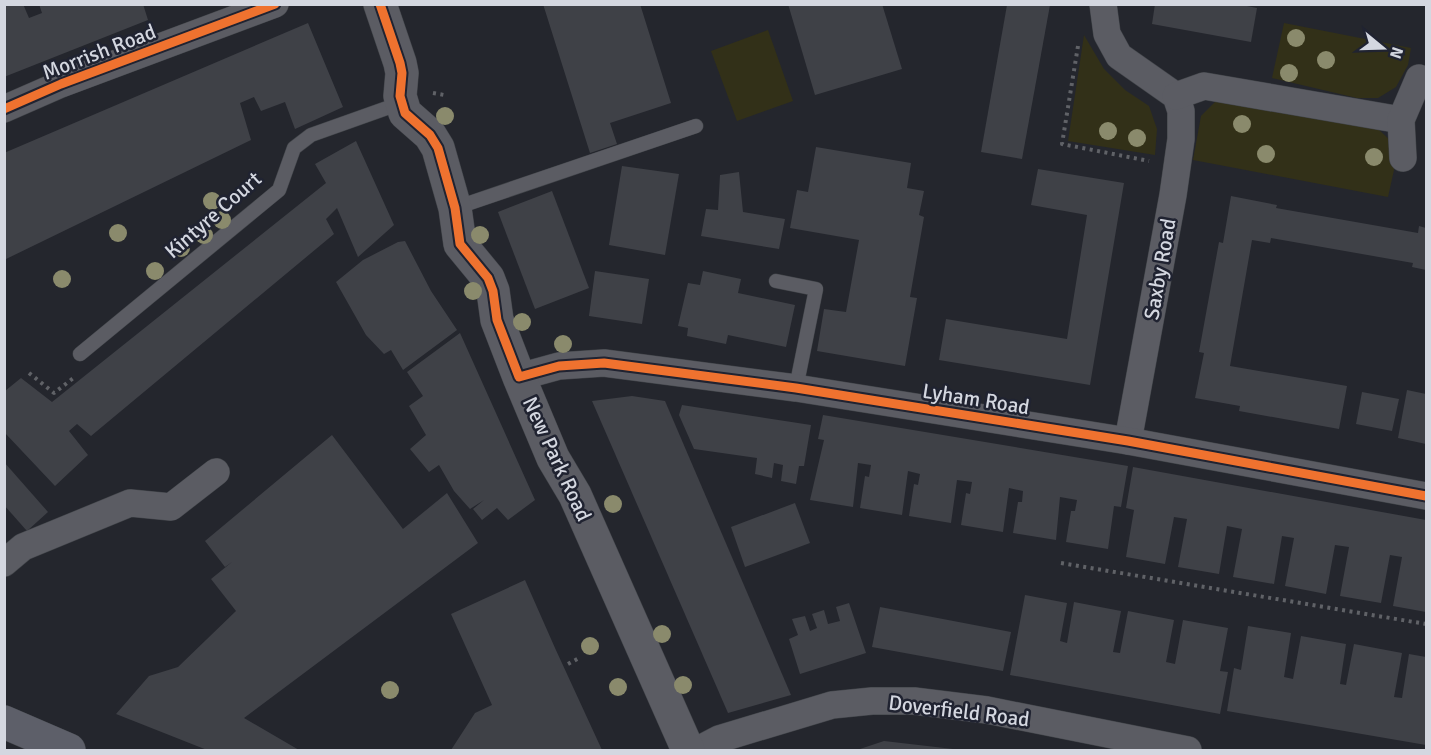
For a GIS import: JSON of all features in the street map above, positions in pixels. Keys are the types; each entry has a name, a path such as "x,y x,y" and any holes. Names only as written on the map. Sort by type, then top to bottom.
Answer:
{"highway":[{"path":"4,722 69,750"}],"street":[{"name":"Morrish Road","path":"4,109 61,84 275,4"},
{"path":"380,4 400,63 401,103"},
{"path":"1103,4 1107,34 1119,56 1176,96 1203,86 1401,120"},
{"path":"1403,158 1401,120 1419,78"},
{"name":"Saxby Road","path":"1128,441 1181,139 1181,111 1176,96"},
{"name":"New Park Road","path":"401,103 405,113 430,135 438,148 455,208 460,244 488,278 493,291 497,320 553,458 575,495 688,750"},
{"name":"Lyham Road","path":"519,377 559,366 604,363 796,388 1128,441 1426,496"},
{"path":"4,563 23,547 130,503 171,507 216,472"},
{"name":"Doverfield Road","path":"698,750 719,739 832,705 872,701 914,701 987,711 1188,750"}],"lane":[{"name":"Kintyre Court","path":"80,354 279,190 294,148 310,135 401,103"},
{"path":"455,208 696,126"},
{"path":"776,281 816,289 796,388"}],"path":[{"path":"1079,38 1062,144 1150,161"},
{"path":"1061,563 1426,624"},
{"path":"568,664 581,657"}],"shaded area":[{"path":"1284,23 1411,48 1408,65 1396,87 1378,98 1357,98 1272,78"},
{"path":"768,30 793,101 737,121 711,51"},
{"path":"1084,35 1104,69 1125,90 1149,106 1157,129 1155,155 1068,141"},
{"path":"1216,101 1376,127 1392,142 1394,170 1388,197 1193,160 1201,116"}],"building":[{"path":"4,4 23,4 29,18 42,13 39,4 143,4 148,20 4,77"},
{"path":"543,4 640,4 671,103 610,123 617,144 590,153"},
{"path":"788,4 882,4 902,69 815,95"},
{"path":"1155,4 1237,4 1257,8 1251,42 1152,24"},
{"path":"1007,5 1050,5 1022,159 981,152"},
{"path":"308,23 343,107 295,129 285,102 261,111 254,97 240,103 251,140 4,260 4,153"},
{"path":"356,141 394,225 358,257 337,208 326,219 334,234 91,436 77,424 69,431 88,455 55,486 5,433 5,391 21,378 52,402 326,183 315,164"},
{"path":"816,147 911,163 907,188 924,191 919,215 924,217 910,297 917,298 905,366 817,351 824,309 846,312 859,240 790,228 797,190 808,192"},
{"path":"622,166 679,174 665,255 609,245"},
{"path":"1038,169 1124,183 1090,385 939,360 946,319 1067,339 1087,215 1031,205"},
{"path":"739,172 743,212 785,219 779,249 701,236 706,209 718,210 720,175"},
{"path":"552,191 589,288 535,309 498,212"},
{"path":"1231,196 1277,205 1276,208 1418,233 1419,226 1426,228 1426,270 1412,267 1413,263 1271,238 1270,243 1252,240 1230,366 1347,386 1339,429 1239,411 1240,406 1195,398 1204,353 1199,352 1219,242 1223,243"},
{"path":"405,241 431,291 457,330 403,370 391,350 384,354 366,335 336,282 363,260 398,242"},
{"path":"595,271 649,279 642,324 589,316"},
{"path":"703,271 741,279 738,293 795,305 786,347 728,335 726,344 687,336 688,328 678,326 688,283 700,285"},
{"path":"460,333 535,500 508,520 497,508 482,520 473,509 484,500 470,509 454,491 439,465 429,472 410,449 426,435 409,406 423,396 407,372"},
{"path":"1407,390 1426,394 1426,444 1398,438"},
{"path":"1362,392 1399,399 1392,431 1356,424"},
{"path":"632,396 665,401 791,695 728,713 592,401"},
{"path":"682,405 811,425 804,466 799,466 796,484 781,481 783,465 774,463 772,478 755,474 757,458 694,449 679,415"},
{"path":"823,415 1128,466 1121,507 1114,506 1108,549 1066,542 1071,511 1075,511 1077,500 1060,497 1056,540 1013,533 1018,502 1022,502 1023,491 1009,488 1003,532 961,525 966,493 970,494 972,482 957,480 951,523 909,516 914,484 918,485 920,474 908,471 902,515 860,508 865,476 869,477 871,465 858,463 853,507 810,500 824,440 818,439"},
{"path":"332,435 403,529 447,493 478,543 244,718 299,750 207,750 116,714 149,676 178,667 236,611 211,579 232,562 225,567 205,541"},
{"path":"4,462 48,512 27,531 4,505"},
{"path":"1133,467 1426,520 1426,612 1393,606 1402,557 1390,555 1381,603 1340,596 1349,547 1335,545 1326,594 1285,586 1294,538 1282,536 1274,584 1233,577 1242,529 1227,526 1219,574 1178,567 1187,519 1174,517 1165,564 1126,557 1134,510 1126,508"},
{"path":"795,503 810,543 745,567 731,527"},
{"path":"525,580 602,750 451,750 475,713 492,705 451,614"},
{"path":"1025,595 1067,603 1060,641 1067,643 1074,602 1121,611 1113,652 1120,653 1128,611 1174,620 1166,662 1175,664 1183,620 1228,628 1220,671 1228,672 1220,714 1010,675"},
{"path":"849,603 866,653 800,674 789,639 798,635 792,619 805,616 810,631 817,628 812,614 824,610 828,624 840,621 836,607"},
{"path":"880,607 1011,632 1003,671 872,647"},
{"path":"1248,626 1291,633 1284,677 1293,679 1301,636 1346,644 1340,684 1346,685 1354,644 1402,653 1394,697 1402,698 1409,654 1426,657 1426,745 1227,711 1234,668 1241,670"},
{"path":"884,741 953,749 953,750 857,750"}],"cycle path":[{"path":"4,109 61,84 275,4"},
{"path":"380,4 400,63 402,73 400,96 405,113 430,135 438,148 455,208 460,244 488,278 493,291 497,320 519,377 559,366 604,363 796,388 1128,441 1426,496"}]}
